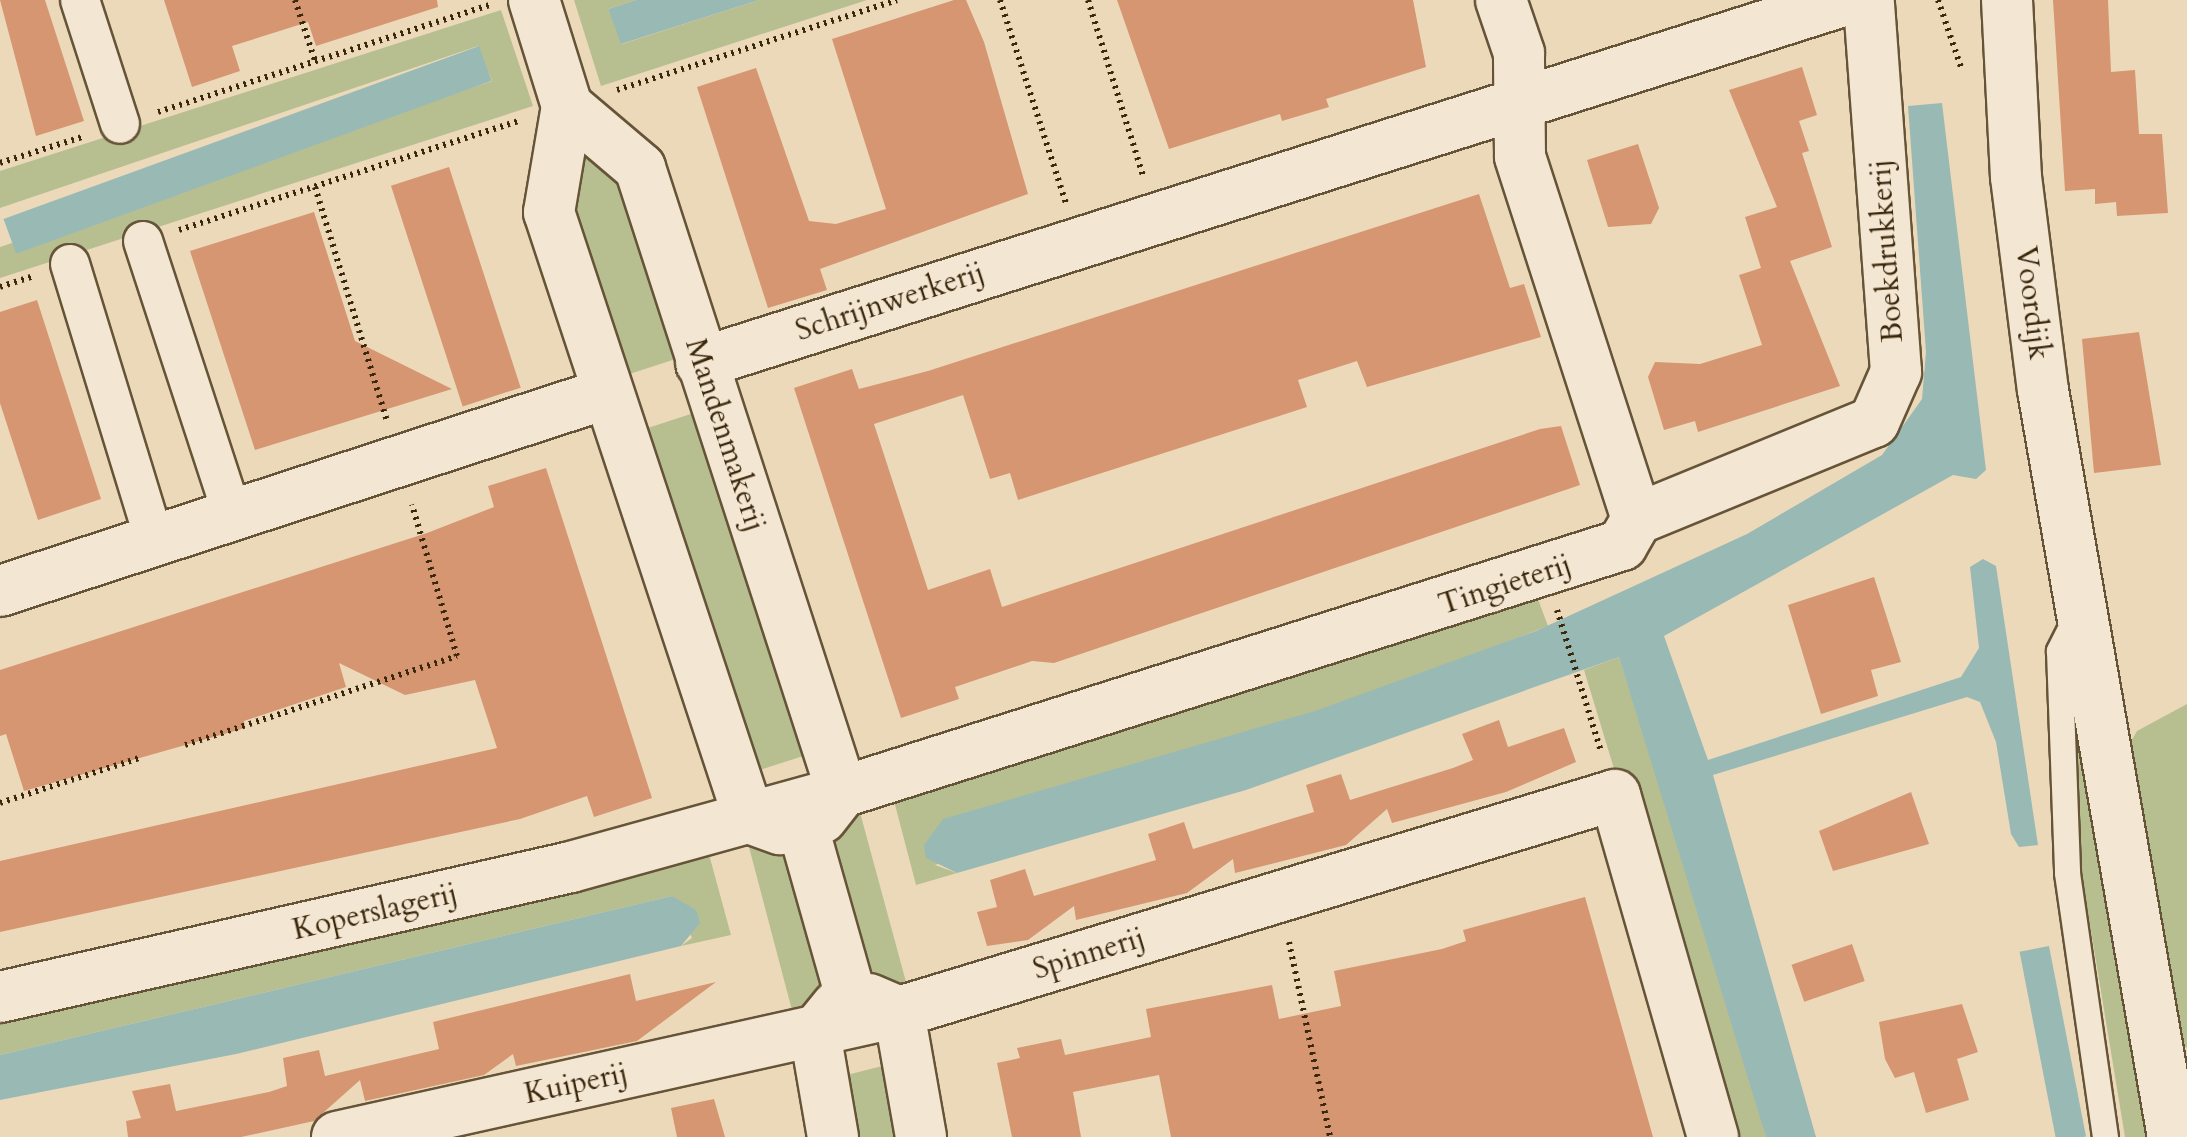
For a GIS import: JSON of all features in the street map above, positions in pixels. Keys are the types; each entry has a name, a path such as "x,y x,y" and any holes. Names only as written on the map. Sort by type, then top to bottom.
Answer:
{"street":[{"path":"80,0 120,124"},
{"path":"534,0 567,106 549,212 749,818"},
{"path":"1502,0 1519,52 1520,156 1637,519"},
{"path":"1518,101 1846,0"},
{"name":"Boekdrukkerij","path":"1637,519 1874,422 1896,372 1869,0"},
{"name":"Voordijk","path":"2007,0 2016,177 2173,1137"},
{"name":"Schrijnwerkerij","path":"701,362 1518,101"},
{"name":"Mandenmakerij","path":"567,106 640,168 842,792"},
{"path":"143,241 233,517"},
{"path":"70,264 154,542"},
{"path":"0,591 608,394"},
{"name":"Tingieterij","path":"842,792 1545,574 1622,545 1637,519"},
{"path":"749,818 842,792"},
{"path":"806,838 842,792"},
{"path":"1615,795 1713,1137"},
{"name":"Spinnerij","path":"815,1033 899,1012 1615,795"},
{"path":"749,818 806,838"},
{"name":"Koperslagerij","path":"0,997 572,867 749,818"},
{"path":"806,838 849,990"},
{"path":"849,990 899,1012 922,1137"},
{"path":"834,1137 815,1033 849,990"},
{"name":"Kuiperij","path":"337,1137 815,1033"}],"lane":[{"path":"2083,604 2058,651 2066,874 2105,1137"}],"path":[{"path":"295,0 315,61"},
{"path":"0,163 506,0"},
{"path":"143,241 897,0"},
{"path":"1000,0 1079,242"},
{"path":"1088,0 1156,217"},
{"path":"0,287 70,264"},
{"path":"1554,600 1615,795"},
{"path":"0,804 142,757"},
{"path":"1279,896 1330,1137"}],"green space":[{"path":"574,0 636,0 608,9 622,44 759,0 867,0 601,86"},
{"path":"501,10 533,106 0,278 0,247 492,81 478,46 0,208 0,171"},
{"path":"595,147 631,178 685,356 614,379 566,204 577,155"},
{"path":"703,410 814,752 743,776 632,433"},
{"path":"1535,591 1548,626 935,865 957,873 916,885 893,797"},
{"path":"2069,645 2151,1137 2125,1137 2081,870"},
{"path":"1619,657 1737,1025 1766,1137 1726,1137 1584,670"},
{"path":"2187,704 2187,1048 2173,1039 2125,752 2137,731"},
{"path":"858,805 909,993 871,989 825,840"},
{"path":"745,832 788,855 819,971 823,998 793,1014"},
{"path":"707,847 731,935 681,946 692,938 672,896 0,1055 0,1015"},
{"path":"898,1062 911,1137 845,1137 835,1078"}],"water":[{"path":"636,0 759,0 621,44 608,9"},
{"path":"479,46 492,81 16,254 4,219"},
{"path":"1942,103 1986,470 1976,479 1953,475 1664,636 1708,760 1961,677 1979,648 1970,567 1983,559 1996,566 2038,845 2019,847 2011,834 1996,742 1980,702 1967,697 1713,775 1816,1137 1766,1137 1619,657 1246,790 957,873 926,858 924,845 943,819 1315,711 1536,631 1747,534 1882,455 1922,399 1926,352 1908,106"},
{"path":"672,896 696,910 700,923 681,946 236,1054 0,1100 0,1055"},
{"path":"2049,946 2086,1136 2056,1137 2020,952"}],"building":[{"path":"0,0 45,0 84,121 36,136"},
{"path":"164,0 437,0 438,7 316,46 308,22 232,46 240,71 192,87"},
{"path":"954,0 966,0 984,42 1028,194 820,269 827,290 768,308 697,87 756,68 809,221 836,224 886,209 832,39"},
{"path":"1117,0 1413,0 1426,67 1326,99 1329,107 1282,121 1280,114 1169,149"},
{"path":"2053,0 2108,0 2111,72 2135,70 2139,134 2162,134 2168,213 2117,216 2116,202 2095,204 2095,189 2065,191"},
{"path":"1802,67 1817,115 1799,121 1809,151 1802,153 1832,247 1790,261 1840,386 1698,432 1695,421 1664,430 1648,377 1655,362 1700,364 1762,345 1739,275 1761,268 1745,217 1777,207 1729,90"},
{"path":"1638,144 1659,208 1651,224 1608,227 1587,160"},
{"path":"449,167 521,388 463,406 391,186"},
{"path":"1479,194 1510,288 1524,284 1541,337 1367,387 1357,361 1298,380 1307,407 1018,500 1010,473 990,479 963,395 874,424 928,590 990,569 1002,607 1540,429 1561,426 1580,485 1054,663 1032,661 955,687 959,699 901,718 794,388 852,369 859,389 928,371"},
{"path":"314,212 355,341 452,389 255,450 190,251"},
{"path":"37,300 101,499 38,520 0,403 0,312"},
{"path":"2139,332 2161,465 2094,473 2082,339"},
{"path":"546,468 652,798 594,817 587,796 520,819 0,932 0,861 497,748 475,680 405,695 339,663 346,687 244,721 245,728 24,791 6,734 0,736 0,670 427,533 494,507 488,486"},
{"path":"1874,577 1901,662 1871,670 1878,696 1821,714 1788,605"},
{"path":"1499,720 1508,747 1564,728 1576,762 1506,792 1392,823 1387,809 1346,845 1235,873 1233,859 1187,893 1076,920 1074,906 1028,940 987,946 977,912 997,907 990,880 1025,869 1034,896 1156,860 1148,834 1184,822 1193,849 1314,812 1306,785 1341,774 1350,800 1453,768 1473,760 1462,734"},
{"path":"1911,792 1929,844 1833,871 1819,831"},
{"path":"1585,897 1653,1137 1171,1137 1159,1075 1073,1092 1081,1137 1012,1137 997,1063 1020,1058 1017,1048 1061,1039 1065,1055 1151,1037 1146,1009 1272,985 1279,1019 1341,1006 1334,971 1442,949 1466,941 1463,930"},
{"path":"1852,944 1865,981 1804,1002 1791,965"},
{"path":"630,974 636,1001 716,982 637,1041 516,1066 513,1054 484,1075 365,1101 360,1080 314,1121 241,1137 128,1137 126,1121 141,1118 132,1091 170,1084 176,1111 269,1092 287,1086 283,1058 319,1050 325,1076 439,1049 433,1022"},
{"path":"1962,1004 1978,1052 1957,1059 1969,1100 1926,1113 1914,1072 1895,1078 1885,1059 1879,1022"},
{"path":"714,1099 725,1137 677,1137 671,1108"}]}
